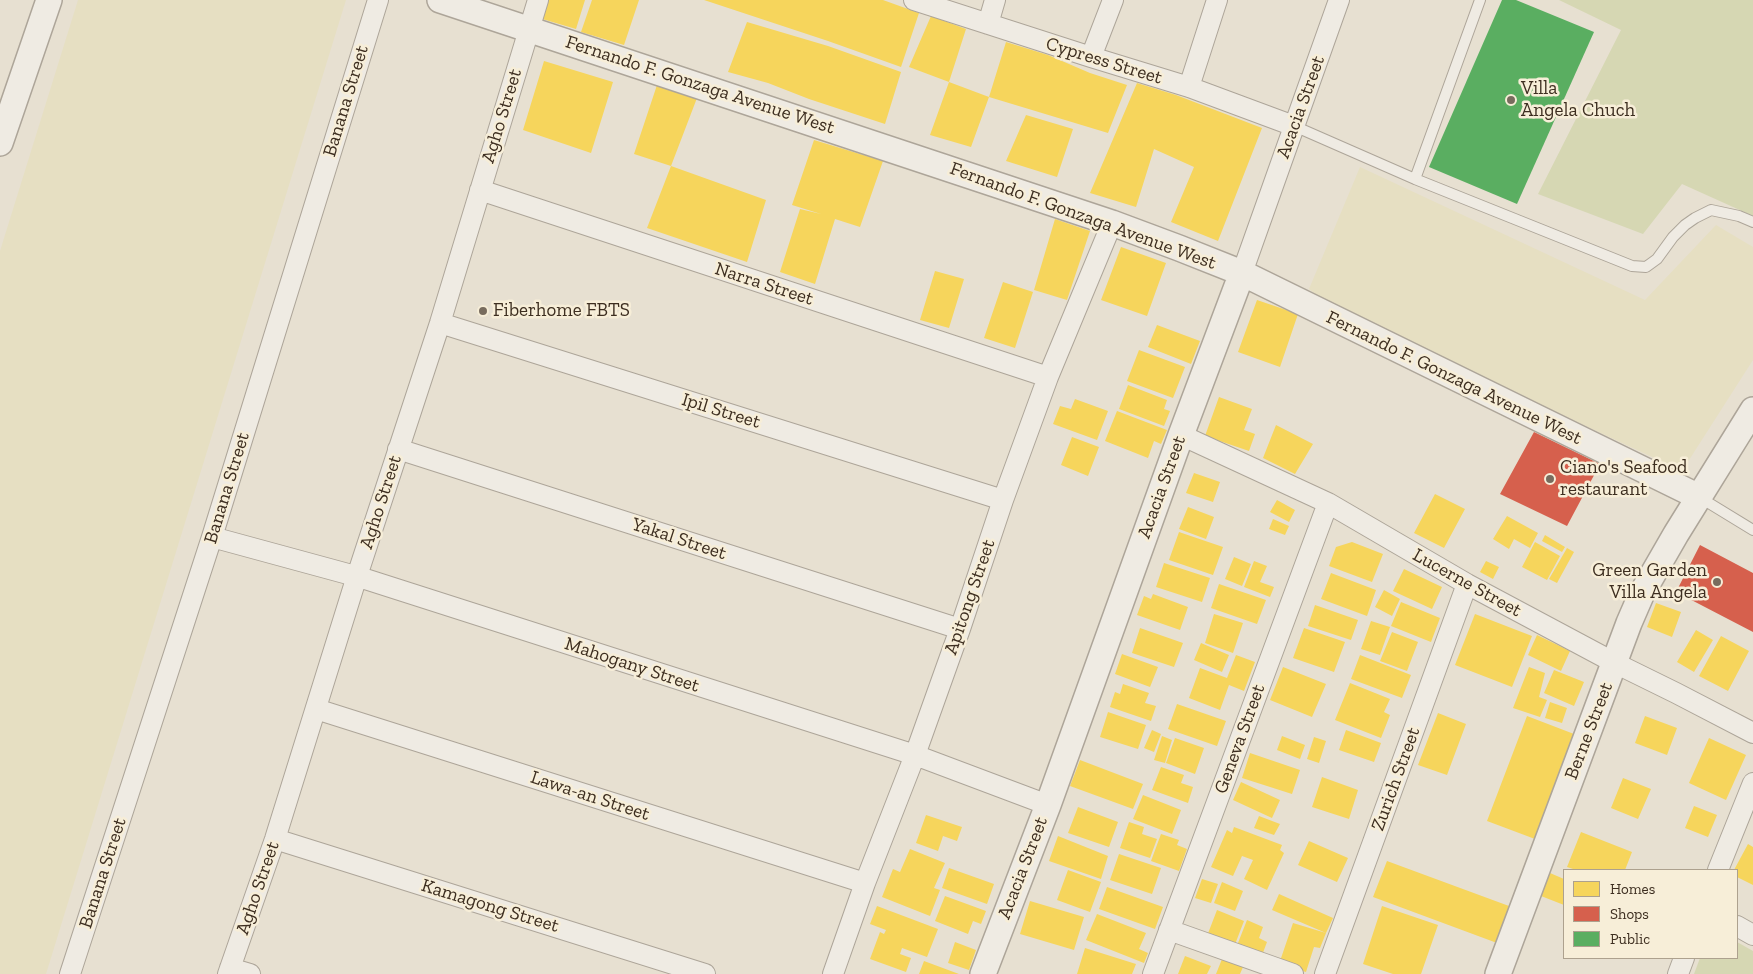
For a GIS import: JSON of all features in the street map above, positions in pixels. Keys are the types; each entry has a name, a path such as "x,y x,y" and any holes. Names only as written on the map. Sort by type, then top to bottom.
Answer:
{"street":[{"path":"1,136 49,0"},
{"name":"Banana Street","path":"70,974 212,537 378,0"},
{"name":"Fernando F. Gonzaga Avenue West","path":"440,0 1112,223 1242,273 1699,498"},
{"name":"Agho Street","path":"229,971 275,838 357,576 440,323 538,0"},
{"name":"Cypress Street","path":"914,0 1090,57 1189,86 1294,126"},
{"path":"988,24 995,0"},
{"path":"1090,57 1113,0"},
{"path":"1189,86 1217,0"},
{"name":"Acacia Street","path":"983,974 1048,805 1181,435 1242,273 1339,0"},
{"name":"Narra Street","path":"480,190 1048,377"},
{"name":"Apitong Street","path":"833,974 865,883 915,755 1003,500 1048,377 1112,223"},
{"name":"Ipil Street","path":"440,323 1003,500"},
{"name":"Berne Street","path":"1498,974 1642,593 1676,534 1753,410"},
{"name":"Lucerne Street","path":"1181,435 1328,503 1467,584 1614,663 1676,692 1753,733"},
{"name":"Yakal Street","path":"398,449 960,629"},
{"name":"Geneva Street","path":"1153,974 1328,503"},
{"name":"Mahogany Street","path":"212,537 357,576 915,755 1048,805"},
{"name":"Zurich Street","path":"1325,974 1467,584"},
{"name":"Lawa-an Street","path":"316,709 865,883"},
{"path":"1718,869 1753,783"},
{"name":"Kamagong Street","path":"275,838 705,974"},
{"path":"1738,927 1753,935"},
{"path":"1169,930 1293,974"},
{"path":"1678,974 1684,959"},
{"path":"229,971 250,974"}],"lane":[{"path":"1415,179 1480,0"},
{"path":"1294,126 1415,179 1632,266 1646,267 1657,259 1673,237 1685,225 1711,210 1740,216 1753,222"},
{"path":"1699,498 1753,530"}],"shaded area":[{"path":"78,0 346,0 46,974 0,974 0,251"},
{"path":"1360,167 1645,300 1716,225 1753,247 1753,360 1682,471 1333,308 1309,289"}],"green space":[{"path":"1559,0 1753,0 1753,216 1682,184 1643,234 1538,194 1621,30"},
{"path":"1738,943 1753,951 1753,974 1694,974 1700,959 1738,959"}],"building: Homes":[{"path":"546,0 585,0 576,29 539,18"},
{"path":"592,0 639,0 624,45 581,32"},
{"path":"704,0 883,0 919,13 901,67"},
{"path":"931,16 966,29 949,82 909,67"},
{"path":"747,22 828,46 901,72 885,124 809,99 768,83 728,72"},
{"path":"1006,42 1048,55 1090,73 1127,85 1108,133 989,97"},
{"path":"544,61 613,82 591,153 523,130"},
{"path":"949,82 989,97 971,147 930,135"},
{"path":"1137,83 1176,95 1262,128 1218,241 1171,222 1194,167 1154,149 1136,207 1090,193"},
{"path":"657,85 697,98 671,166 634,154"},
{"path":"1026,115 1073,129 1057,177 1006,161"},
{"path":"814,140 883,161 860,227 835,219 815,284 780,272 800,209 821,214 792,205"},
{"path":"671,166 766,200 747,262 647,228"},
{"path":"1055,219 1090,231 1067,300 1034,290"},
{"path":"1121,247 1166,263 1147,316 1101,300"},
{"path":"935,271 964,279 949,328 920,320"},
{"path":"1003,282 1033,292 1015,348 984,338"},
{"path":"1257,300 1298,314 1280,367 1238,352"},
{"path":"1157,325 1200,341 1191,364 1148,347"},
{"path":"1139,350 1185,367 1173,398 1127,381"},
{"path":"1128,385 1167,400 1164,409 1170,411 1164,426 1119,409"},
{"path":"1219,397 1252,409 1244,430 1255,434 1249,451 1205,436"},
{"path":"1075,399 1108,411 1097,440 1053,424 1060,406 1071,409"},
{"path":"1117,411 1167,430 1161,444 1154,441 1148,458 1105,441"},
{"path":"1276,425 1313,444 1295,474 1263,458"},
{"path":"1072,437 1099,447 1088,476 1061,465"},
{"path":"1194,473 1220,482 1213,502 1186,493"},
{"path":"1435,494 1465,509 1444,548 1414,533"},
{"path":"1277,500 1295,510 1289,522 1270,512"},
{"path":"1188,507 1214,517 1206,539 1179,529"},
{"path":"1507,516 1538,533 1530,548 1514,539 1509,549 1493,539"},
{"path":"1273,519 1289,526 1285,535 1269,529"},
{"path":"1179,532 1223,547 1213,575 1169,560"},
{"path":"1545,535 1565,547 1562,552 1542,541"},
{"path":"1352,542 1383,554 1372,582 1329,566 1336,547"},
{"path":"1535,542 1560,556 1547,580 1522,567"},
{"path":"1567,548 1574,552 1557,583 1549,579"},
{"path":"1234,557 1251,564 1242,586 1225,579"},
{"path":"1254,561 1267,566 1260,582 1274,587 1270,597 1244,587"},
{"path":"1486,561 1499,567 1493,579 1480,572"},
{"path":"1164,563 1210,578 1202,602 1156,587"},
{"path":"1404,569 1442,587 1432,609 1393,591"},
{"path":"1331,573 1376,590 1367,616 1321,599"},
{"path":"1219,584 1266,600 1257,624 1211,608"},
{"path":"1384,590 1400,599 1392,616 1375,607"},
{"path":"1153,594 1188,607 1180,630 1137,615 1144,596 1151,599"},
{"path":"1401,602 1440,618 1431,642 1391,626"},
{"path":"1656,603 1681,612 1672,637 1647,627"},
{"path":"1315,605 1358,620 1351,640 1308,626"},
{"path":"1214,614 1243,623 1233,653 1205,643"},
{"path":"1475,614 1532,636 1512,687 1455,665"},
{"path":"1371,621 1390,627 1380,655 1361,649"},
{"path":"1140,628 1183,643 1174,667 1132,653"},
{"path":"1304,628 1345,642 1334,672 1293,658"},
{"path":"1696,630 1713,640 1694,672 1677,662"},
{"path":"1392,632 1418,642 1407,671 1380,661"},
{"path":"1537,635 1570,651 1561,671 1528,655"},
{"path":"1721,636 1749,651 1728,691 1699,676"},
{"path":"1201,643 1229,655 1222,672 1194,660"},
{"path":"1122,654 1158,667 1150,687 1115,674"},
{"path":"1236,655 1255,662 1244,691 1229,685 1220,710 1189,698 1200,668 1227,678"},
{"path":"1360,655 1411,675 1402,698 1351,679"},
{"path":"1283,667 1326,684 1312,717 1270,700"},
{"path":"1529,667 1545,673 1539,697 1547,700 1540,717 1513,708"},
{"path":"1554,670 1584,682 1574,706 1544,693"},
{"path":"1350,683 1390,699 1384,712 1390,715 1381,738 1335,720"},
{"path":"1123,684 1149,693 1145,703 1156,706 1151,721 1110,707 1115,692 1120,694"},
{"path":"1550,702 1567,708 1562,723 1545,718"},
{"path":"1177,704 1226,721 1217,746 1168,729"},
{"path":"1108,712 1146,725 1138,749 1100,737"},
{"path":"1438,713 1466,724 1447,775 1418,765"},
{"path":"1527,716 1574,734 1535,839 1487,821"},
{"path":"1645,716 1677,728 1667,755 1635,743"},
{"path":"1152,730 1161,734 1154,752 1144,748"},
{"path":"1346,730 1381,743 1374,762 1339,750"},
{"path":"1162,736 1172,740 1165,763 1154,760"},
{"path":"1282,736 1305,745 1300,759 1277,750"},
{"path":"1314,737 1326,741 1319,763 1307,759"},
{"path":"1175,738 1204,748 1195,774 1166,763"},
{"path":"1709,738 1746,755 1726,800 1689,783"},
{"path":"1250,753 1300,770 1292,794 1242,778"},
{"path":"1080,760 1143,784 1133,809 1070,786"},
{"path":"1161,767 1184,775 1181,783 1193,787 1188,803 1152,790"},
{"path":"1322,777 1358,790 1349,819 1312,807"},
{"path":"1623,778 1651,789 1638,819 1611,808"},
{"path":"1241,782 1280,800 1272,818 1233,800"},
{"path":"1143,795 1181,810 1172,834 1133,819"},
{"path":"1694,806 1717,815 1708,837 1685,828"},
{"path":"1078,807 1118,822 1109,847 1068,833"},
{"path":"926,815 962,827 957,841 943,836 938,851 916,843"},
{"path":"1259,816 1280,824 1274,835 1254,828"},
{"path":"1129,822 1144,827 1142,834 1157,839 1150,858 1120,848"},
{"path":"1234,827 1282,845 1280,850 1284,853 1267,890 1244,879 1253,860 1242,856 1233,876 1211,867 1227,830 1232,833"},
{"path":"1581,832 1632,852 1625,869 1573,869 1567,867"},
{"path":"1161,834 1179,840 1177,845 1187,849 1179,871 1151,861"},
{"path":"1058,836 1108,856 1101,879 1049,861"},
{"path":"1309,841 1348,858 1337,882 1298,865"},
{"path":"1748,844 1753,847 1753,885 1738,878 1738,869 1735,869"},
{"path":"910,849 945,863 934,888 940,890 930,916 882,897 893,869 900,872"},
{"path":"1119,854 1161,868 1152,894 1110,880"},
{"path":"1387,861 1509,906 1497,943 1373,897"},
{"path":"949,868 994,884 987,904 942,888"},
{"path":"1068,870 1101,882 1090,912 1057,900"},
{"path":"1550,873 1563,879 1563,905 1541,896"},
{"path":"1202,879 1218,884 1211,903 1195,898"},
{"path":"1222,882 1243,891 1235,911 1214,903"},
{"path":"1107,887 1163,907 1155,929 1099,909"},
{"path":"1279,894 1333,918 1326,933 1272,910"},
{"path":"945,896 986,911 981,924 973,921 968,934 935,921"},
{"path":"1030,901 1084,917 1074,950 1020,934"},
{"path":"877,906 938,929 927,957 902,948 900,954 911,958 906,972 870,959 880,932 884,934 886,930 870,924"},
{"path":"1382,906 1438,925 1421,974 1393,974 1363,964"},
{"path":"1217,910 1244,921 1234,947 1207,936"},
{"path":"1097,914 1146,933 1139,949 1148,953 1144,963 1086,940"},
{"path":"1247,920 1263,927 1259,938 1267,942 1261,958 1236,948"},
{"path":"1293,923 1326,933 1320,948 1314,947 1306,972 1279,964"},
{"path":"955,942 976,950 969,970 948,963"},
{"path":"1085,948 1136,964 1132,974 1077,974"},
{"path":"1185,956 1211,966 1207,974 1178,974"},
{"path":"1222,959 1243,967 1240,974 1216,974"},
{"path":"924,961 959,974 919,974"}],"building: Shops":[{"name":"Ciano's Seafood restaurant","path":"1534,432 1600,464 1567,526 1500,494"},
{"name":"Green Garden Villa Angela","path":"1700,545 1753,573 1753,632 1676,592"}],"building: Public":[{"name":"Villa Angela Chuch","path":"1502,0 1516,0 1594,32 1517,204 1429,167"}],"place":[{"name":"Villa Angela Chuch","path":"1511,100"},
{"name":"Fiberhome FBTS","path":"483,311"},
{"name":"Ciano's Seafood restaurant","path":"1550,479"},
{"name":"Green Garden Villa Angela","path":"1717,582"}]}
